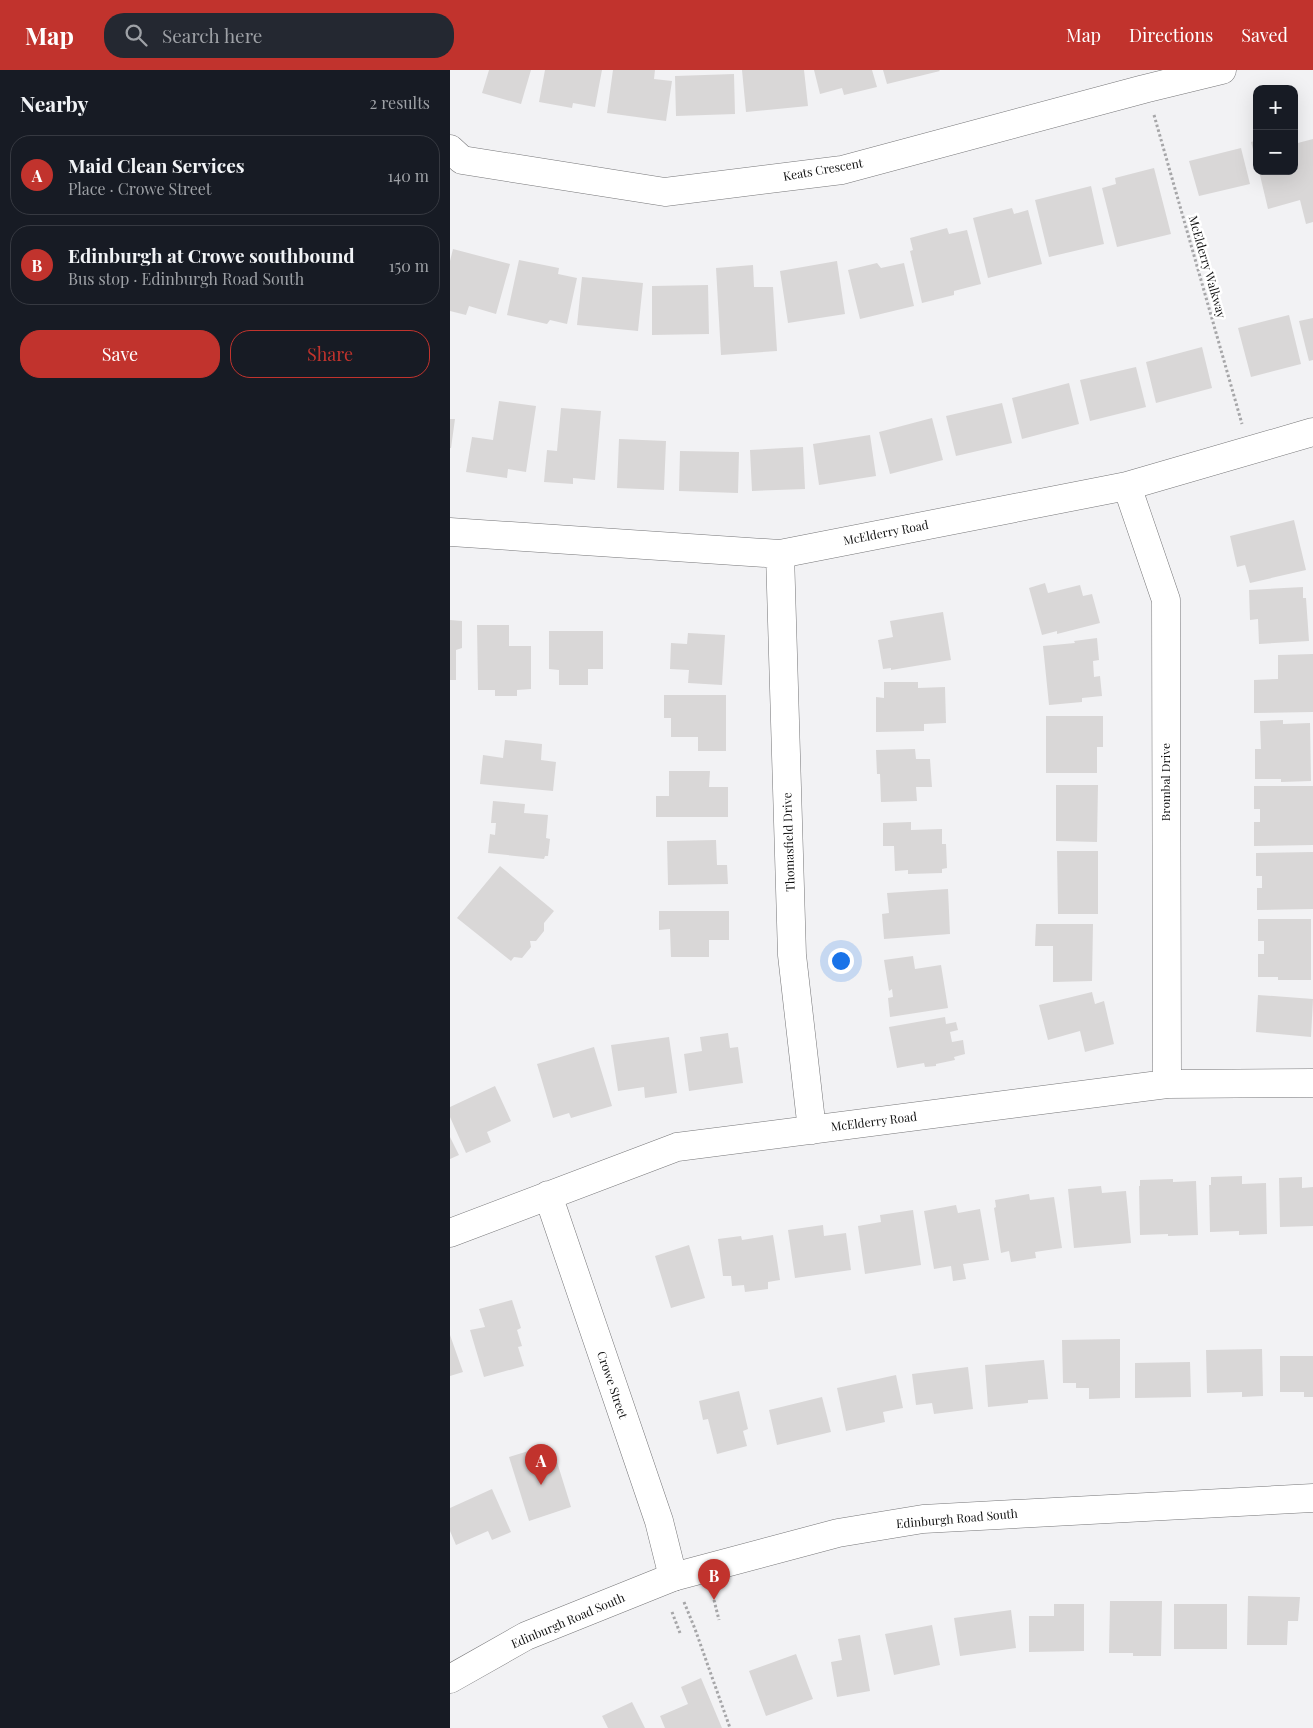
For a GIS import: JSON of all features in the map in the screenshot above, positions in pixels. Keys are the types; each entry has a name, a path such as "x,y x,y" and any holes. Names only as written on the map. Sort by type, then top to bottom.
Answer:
{"street":[{"name":"Keats Crescent","path":"450,149 462,160 665,192 842,170 1222,70"},
{"name":"McElderry Road","path":"450,532 780,554 1127,486 1313,432"},
{"name":"Brombal Drive","path":"1127,486 1166,600 1167,1084"},
{"name":"Thomasfield Drive","path":"780,554 792,955 812,1130"},
{"name":"McElderry Road","path":"450,1233 548,1194 677,1147 1167,1084 1313,1082"},
{"name":"Crowe Street","path":"548,1194 659,1521 673,1577"},
{"name":"Edinburgh Road South","path":"450,1678 526,1636 673,1577 838,1533 923,1519 1313,1498"}],"path":[{"name":"McElderry Walkway","path":"1144,89 1158,123 1250,451"},
{"path":"673,1577 695,1628 730,1728"},
{"path":"714,1600 719,1620"},
{"path":"672,1612 680,1633"}],"building":[{"path":"489,70 531,70 521,104 482,93"},
{"path":"545,70 602,70 595,107 573,103 572,108 539,102"},
{"path":"613,70 655,70 654,79 672,81 666,121 607,113"},
{"path":"742,70 804,70 808,106 746,112"},
{"path":"814,70 872,70 877,87 844,95 842,88 820,94"},
{"path":"883,70 939,70 940,71 887,84"},
{"path":"734,74 735,114 676,116 675,76"},
{"path":"1313,139 1313,222 1306,224 1300,200 1268,209 1260,175 1298,175 1298,143"},
{"path":"1241,148 1250,184 1199,196 1189,161"},
{"path":"1154,168 1171,234 1117,247 1102,188 1116,184 1115,178"},
{"path":"1091,186 1104,244 1049,257 1035,200"},
{"path":"1012,208 1014,214 1028,210 1042,264 988,278 973,218"},
{"path":"947,228 949,234 967,230 981,284 954,291 954,295 922,303 910,251 913,250 910,238"},
{"path":"453,249 510,264 496,314 469,306 466,315 450,311 450,261"},
{"path":"519,260 559,268 558,274 577,278 567,324 550,320 547,324 507,315"},
{"path":"837,261 845,314 788,323 780,271"},
{"path":"877,263 881,268 904,263 914,306 860,319 848,270"},
{"path":"753,265 754,287 773,287 777,351 721,355 716,268"},
{"path":"582,277 643,283 638,331 577,325"},
{"path":"708,285 709,334 652,335 652,286"},
{"path":"1289,315 1301,364 1251,377 1238,328"},
{"path":"1313,318 1313,360 1309,361 1299,321"},
{"path":"1202,347 1212,388 1156,403 1146,362"},
{"path":"1136,367 1146,407 1090,421 1080,380"},
{"path":"1069,383 1079,424 1022,439 1012,398"},
{"path":"499,401 536,406 526,472 508,469 507,478 466,472 472,437 493,440"},
{"path":"1002,403 1012,443 956,456 946,416"},
{"path":"561,408 601,411 595,480 573,478 573,484 544,482 547,450 557,451"},
{"path":"932,418 943,460 890,474 879,432"},
{"path":"450,419 455,419 451,448 450,448"},
{"path":"870,435 876,476 819,485 813,444"},
{"path":"619,439 666,441 664,490 617,488"},
{"path":"803,447 805,489 752,491 750,450"},
{"path":"680,451 739,452 738,493 679,491"},
{"path":"1294,520 1306,570 1250,583 1245,565 1237,567 1230,536"},
{"path":"1045,583 1048,593 1080,585 1083,596 1092,594 1100,623 1057,634 1057,631 1042,635 1029,588"},
{"path":"1303,587 1303,598 1306,598 1309,641 1259,644 1258,619 1250,620 1249,590"},
{"path":"943,612 951,660 891,670 891,668 883,669 878,640 893,637 890,621"},
{"path":"450,620 462,621 462,648 456,650 456,680 450,680"},
{"path":"477,625 509,625 509,646 531,646 531,689 517,690 517,696 495,696 495,690 478,690"},
{"path":"549,631 603,631 603,669 588,669 588,685 559,685 559,670 549,669"},
{"path":"688,633 725,635 722,685 688,683 689,670 670,669 671,643 687,644"},
{"path":"1097,638 1099,660 1093,661 1094,677 1100,676 1102,696 1082,698 1082,702 1049,705 1043,646 1075,643 1074,641"},
{"path":"1313,654 1313,712 1254,713 1254,680 1278,679 1278,655"},
{"path":"884,682 918,682 918,688 945,687 946,723 924,724 924,731 876,732 876,697 884,698"},
{"path":"664,695 726,695 726,751 698,751 698,737 671,737 671,718 664,718"},
{"path":"1046,716 1103,716 1103,747 1097,747 1097,773 1046,773"},
{"path":"1283,720 1283,724 1310,723 1311,781 1281,782 1281,779 1255,779 1255,749 1261,749 1260,721"},
{"path":"505,740 542,744 541,760 556,762 553,791 480,784 483,755 503,758"},
{"path":"915,749 916,759 930,759 932,787 916,787 917,801 881,802 880,774 877,774 876,750"},
{"path":"669,771 710,771 709,787 728,787 728,817 656,817 656,796 669,796"},
{"path":"1056,785 1098,785 1097,842 1056,841"},
{"path":"1254,786 1313,786 1313,845 1254,846 1254,822 1260,822 1260,809 1254,809"},
{"path":"493,801 525,804 524,813 548,815 546,838 550,839 548,856 545,856 544,859 488,853 490,834 495,835 496,823 491,823"},
{"path":"911,822 911,830 942,829 942,844 946,844 947,868 942,869 942,873 908,874 908,870 895,871 894,846 883,846 883,823"},
{"path":"716,840 717,865 727,865 728,884 668,885 667,841"},
{"path":"1057,851 1098,851 1098,914 1058,914"},
{"path":"1313,852 1313,909 1257,910 1257,888 1262,888 1262,876 1256,876 1256,853"},
{"path":"500,866 554,911 544,923 544,931 536,941 530,941 531,947 522,958 514,957 511,961 457,918"},
{"path":"948,889 950,934 884,939 882,914 889,913 887,893"},
{"path":"659,911 729,911 729,940 709,940 709,957 671,957 670,929 659,930"},
{"path":"1258,919 1311,919 1311,980 1278,980 1278,977 1258,977 1258,954 1264,954 1264,941 1258,941"},
{"path":"1036,924 1093,924 1092,981 1053,982 1053,946 1035,946"},
{"path":"913,956 915,969 941,965 948,1008 890,1017 888,998 893,997 892,989 889,991 884,960"},
{"path":"1092,992 1095,1004 1104,1001 1114,1044 1085,1052 1080,1031 1048,1040 1039,1005"},
{"path":"1258,995 1313,999 1311,1037 1256,1032"},
{"path":"945,1017 946,1024 956,1022 958,1030 950,1032 952,1042 963,1040 965,1054 954,1057 955,1060 936,1064 936,1066 925,1067 924,1063 897,1068 889,1027"},
{"path":"728,1033 730,1048 738,1047 743,1083 689,1091 684,1054 702,1051 700,1037"},
{"path":"669,1037 677,1093 645,1098 644,1087 618,1091 611,1045"},
{"path":"594,1047 612,1106 571,1118 569,1113 553,1118 537,1064"},
{"path":"495,1086 511,1121 487,1132 491,1142 466,1153 450,1117 450,1107"},
{"path":"450,1137 459,1155 450,1159"},
{"path":"1242,1176 1242,1184 1266,1183 1267,1234 1239,1235 1239,1231 1210,1232 1209,1185 1211,1185 1211,1177"},
{"path":"1302,1177 1302,1188 1313,1187 1313,1226 1280,1227 1279,1178"},
{"path":"1173,1179 1173,1182 1196,1181 1198,1235 1140,1235 1140,1180"},
{"path":"1101,1186 1102,1193 1126,1191 1131,1243 1074,1248 1068,1189"},
{"path":"1029,1194 1030,1200 1054,1197 1062,1248 1035,1252 1036,1258 1011,1262 1009,1251 1001,1253 994,1208 996,1207 995,1200"},
{"path":"956,1205 958,1213 980,1209 989,1260 963,1264 966,1279 953,1281 951,1266 934,1269 924,1211"},
{"path":"913,1210 921,1265 865,1274 858,1226 881,1222 880,1215"},
{"path":"823,1225 824,1236 846,1233 851,1270 795,1278 788,1230"},
{"path":"773,1235 780,1280 768,1282 768,1289 745,1292 744,1285 732,1286 731,1276 723,1276 718,1239 741,1236 742,1240"},
{"path":"689,1245 705,1298 671,1308 655,1256"},
{"path":"512,1300 521,1328 517,1330 522,1346 518,1347 524,1366 484,1377 470,1330 485,1327 479,1309"},
{"path":"450,1335 463,1372 450,1376"},
{"path":"1120,1339 1120,1398 1089,1399 1089,1388 1076,1388 1076,1383 1063,1383 1062,1340"},
{"path":"1262,1349 1263,1396 1242,1397 1242,1392 1207,1393 1206,1350"},
{"path":"1280,1356 1313,1356 1313,1397 1304,1397 1304,1392 1280,1392"},
{"path":"1044,1360 1048,1399 1028,1400 1028,1403 988,1407 985,1365"},
{"path":"1190,1362 1191,1397 1135,1398 1135,1363"},
{"path":"968,1367 973,1409 934,1414 932,1403 916,1405 912,1374"},
{"path":"896,1375 903,1408 883,1412 885,1422 846,1431 837,1388"},
{"path":"739,1391 748,1429 743,1431 747,1446 717,1454 708,1419 703,1420 699,1401"},
{"path":"822,1397 831,1432 777,1445 769,1410"},
{"path":"548,1445 554,1464 557,1462 571,1507 529,1521 509,1457"},
{"path":"492,1489 511,1532 492,1540 488,1531 456,1545 450,1531 450,1508"},
{"path":"1248,1596 1300,1597 1298,1621 1288,1621 1287,1645 1247,1645"},
{"path":"1110,1601 1162,1601 1161,1656 1133,1656 1133,1653 1109,1653"},
{"path":"1054,1604 1084,1604 1084,1651 1029,1652 1029,1616 1054,1616"},
{"path":"1174,1604 1227,1604 1227,1649 1174,1649"},
{"path":"1011,1610 1016,1648 960,1656 954,1618"},
{"path":"932,1625 940,1665 894,1675 885,1634"},
{"path":"860,1635 870,1691 837,1697 831,1662 842,1660 838,1639"},
{"path":"796,1654 813,1699 766,1716 749,1671"},
{"path":"701,1678 722,1728 665,1728 660,1716 688,1704 681,1687"},
{"path":"632,1702 645,1728 608,1728 602,1716"}],"place":[{"name":"Maid Clean Services","path":"541,1485"},
{"name":"Edinburgh at Crowe southbound","path":"714,1600"}]}
